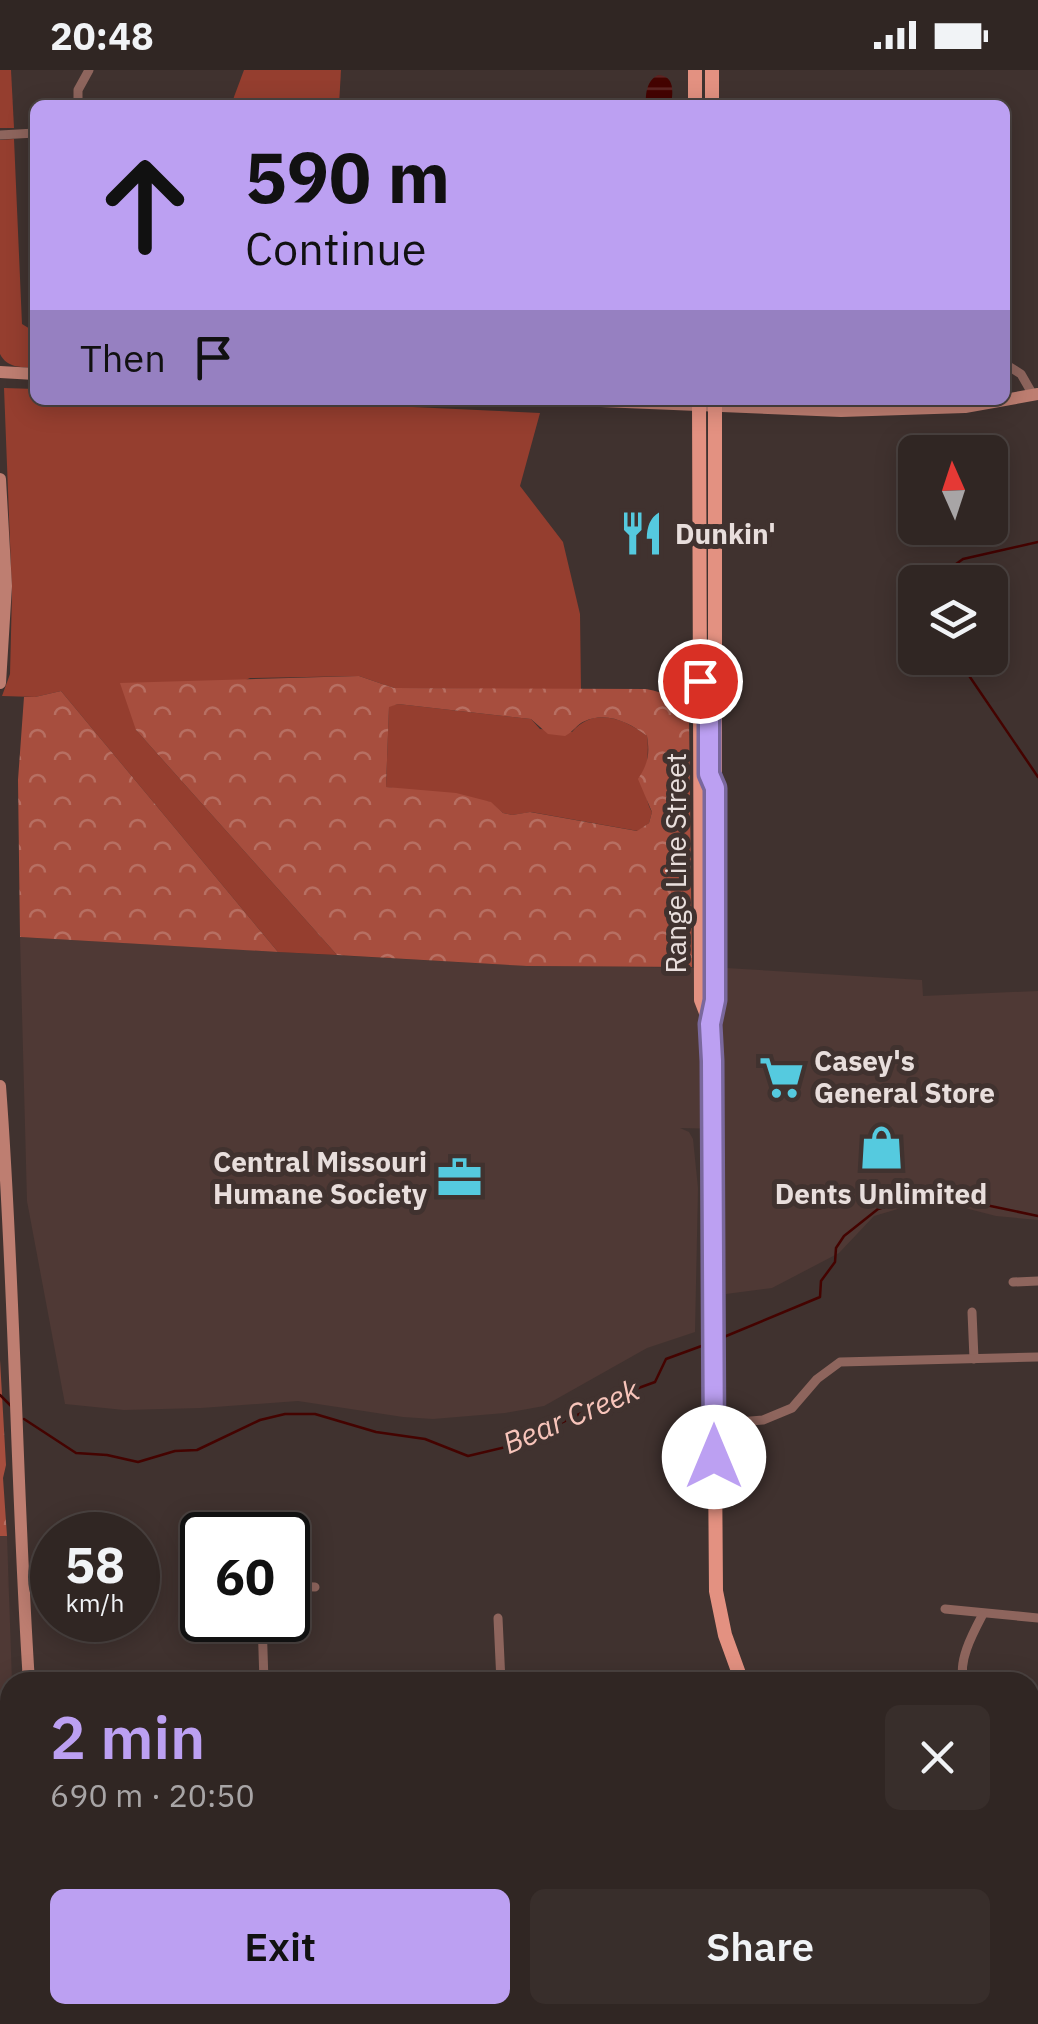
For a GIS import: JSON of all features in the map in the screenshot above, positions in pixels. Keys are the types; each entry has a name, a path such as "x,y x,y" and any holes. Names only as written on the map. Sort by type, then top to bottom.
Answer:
{"main road":[{"path":"695,70 695,100"},
{"path":"709,70 712,100"},
{"name":"Range Line Street","path":"707,405 700,564 709,774 715,788 715,1000 710,1024 716,1591 725,1635 738,1672"},
{"name":"Range Line Street","path":"707,405 701,1000 710,1024"}],"street":[{"path":"78,100 78,90 88,70"},
{"path":"0,135 30,133"},
{"path":"1010,367 1021,374 1036,395 1010,399"},
{"path":"0,372 30,374"},
{"path":"740,405 841,411 976,405"},
{"path":"0,479 6,586 0,682"},
{"path":"0,1086 8,1183 28,1672"},
{"path":"1014,1282 1038,1282"},
{"path":"972,1312 974,1360"},
{"path":"714,1424 763,1420 792,1408 817,1379 840,1362 1038,1357"},
{"path":"310,1587 315,1587"},
{"path":"944,1609 1038,1618"},
{"path":"960,1672 982,1614"},
{"path":"498,1618 501,1672"},
{"path":"263,1642 264,1672"}],"shaded area":[{"path":"0,70 11,70 14,128 0,128"},
{"path":"244,70 341,70 339,100 233,100"},
{"path":"658,75 667,78 671,100 646,100 651,80"},
{"path":"14,139 22,324 30,329 30,368 10,364 0,354 0,140"},
{"path":"4,388 30,389 30,405 368,405 540,413 520,486 563,542 580,614 581,690 394,688 359,676 250,678 136,730 337,955 278,952 61,691 35,697 2,696 10,674 12,593"},
{"path":"389,706 531,719 540,729 572,732 590,719 619,720 647,736 646,795 652,812 649,823 638,831 531,812 512,815 490,802 386,787"},
{"path":"20,937 527,966 726,968 922,980 923,996 1038,991 1038,1220 996,1216 938,1201 908,1206 874,1216 839,1253 772,1288 726,1294 722,1129 680,1128 693,1139 698,1188 695,1332 647,1348 544,1406 433,1419 298,1401 124,1410 65,1404 27,1201"},
{"path":"0,1536 7,1536 12,1672 0,1672"}],"green space":[{"path":"359,676 394,688 646,689 666,695 682,706 689,718 692,967 527,966 337,955 136,730 120,683","holes":["398,704 531,719 548,734 565,736 585,721 610,718 647,736 647,759 638,779 652,812 649,823 637,831 530,812 512,815 503,813 491,802 456,793 386,787 389,707"]},
{"path":"61,691 278,952 20,937 18,780 24,697"},
{"path":"0,1360 6,1465 3,1478 7,1536 0,1536"}],"waterway":[{"name":"Bear Creek","path":"955,565 963,559 1038,542"},
{"name":"Bear Creek","path":"969,675 1038,777"},
{"name":"Bear Creek","path":"719,1339 820,1297 821,1281 835,1262 836,1248 844,1236 878,1209 914,1198 981,1204 1038,1216"},
{"name":"Bear Creek","path":"24,1419 76,1453 138,1462 175,1451 197,1450 260,1420 285,1414 315,1414 376,1432 425,1439 468,1456 514,1445 655,1382 666,1359 707,1344"},
{"name":"Bear Creek","path":"0,1395 11,1406"}],"place":[{"name":"Dunkin'","path":"642,534"},
{"name":"Casey's General Store","path":"781,1077"},
{"name":"Dents Unlimited","path":"881,1148"},
{"name":"Central Missouri Humane Society","path":"460,1178"}],"route":[{"path":"700,681 709,707 709,774 715,788 715,1000 710,1024 714,1457"}]}
